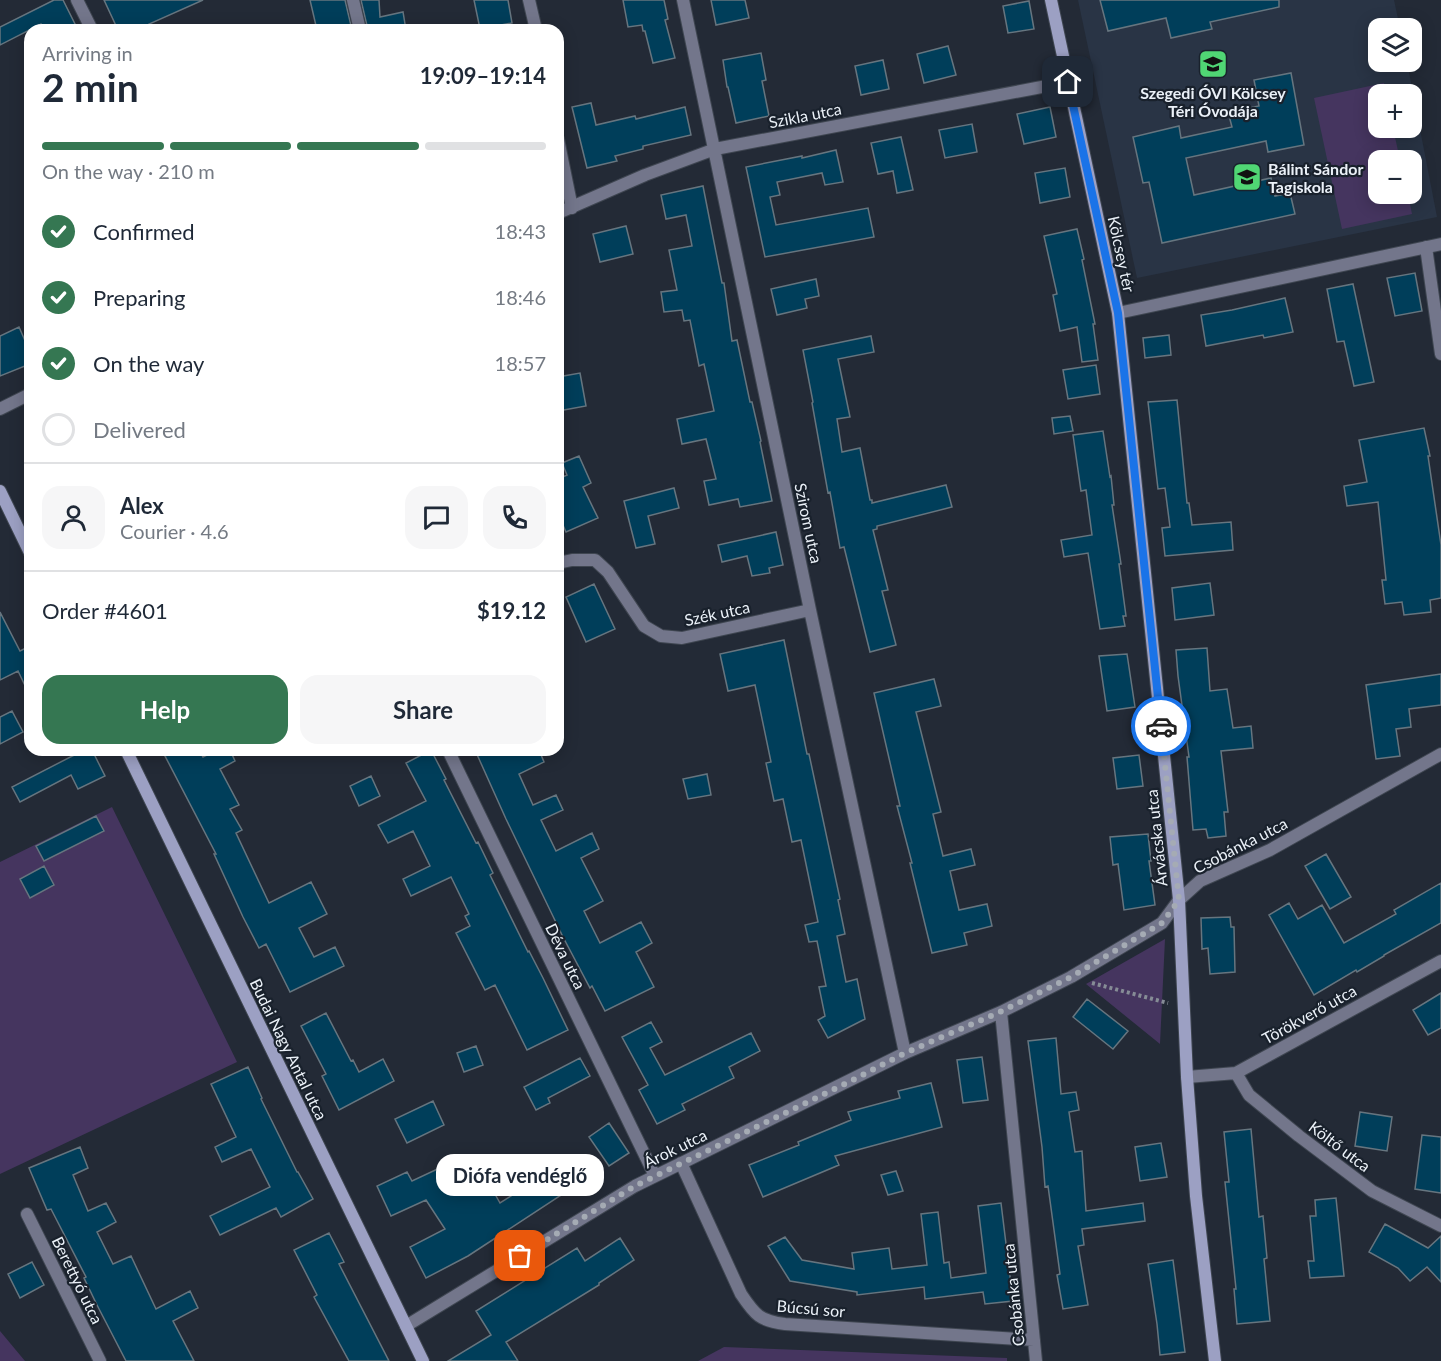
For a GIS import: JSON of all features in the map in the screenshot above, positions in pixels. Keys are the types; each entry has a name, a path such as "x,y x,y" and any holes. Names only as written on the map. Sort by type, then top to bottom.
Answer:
{"street":[{"path":"77,0 89,24"},
{"path":"353,0 359,24"},
{"path":"529,0 535,24"},
{"name":"Szirom utca","path":"683,0 905,1053"},
{"name":"Kölcsey tér","path":"1051,0 1118,313 1441,244"},
{"name":"Szikla utca","path":"564,211 645,175 715,149 1068,82"},
{"path":"564,169 572,208"},
{"path":"1426,247 1441,354"},
{"name":"Árvácska utca","path":"1118,313 1179,900 1187,1077 1196,1196 1215,1361"},
{"path":"0,409 24,397"},
{"path":"0,491 24,541"},
{"name":"Szék utca","path":"564,562 595,560 608,572 644,626 661,636 682,638 810,610"},
{"name":"Csobánka utca","path":"905,1053 1000,1012 1071,977 1162,923 1179,900 1200,881 1270,850 1441,754"},
{"name":"Budai Nagy Antal utca","path":"129,756 423,1361"},
{"name":"Déva utca","path":"451,756 655,1176"},
{"name":"Törökverő utca","path":"1187,1077 1236,1073 1441,962"},
{"name":"Csobánka utca","path":"1000,1012 1036,1361"},
{"name":"Árok utca","path":"406,1326 635,1186 905,1053"},
{"name":"Költő utca","path":"1236,1073 1249,1095 1372,1191 1441,1226"},
{"name":"Búcsú sor","path":"681,1163 741,1294 752,1311 768,1322 1034,1340"},
{"name":"Berettyó utca","path":"27,1214 100,1361"}],"path":[{"path":"1071,977 1184,1007"}],"shaded area":[{"name":"Bálint Sándor Tagiskola","path":"1078,0 1394,0 1398,18 1368,18 1368,72 1409,72 1411,84 1368,84 1368,138 1422,138 1437,217 1137,278"},
{"path":"1368,86 1368,138 1395,138 1398,150 1368,150 1368,204 1410,204 1412,214 1342,229 1314,98"},
{"path":"112,807 237,1062 0,1174 0,862"},
{"path":"1165,939 1160,1044 1086,984"},
{"path":"0,1331 25,1361 0,1361"},
{"path":"724,1347 1007,1358 1007,1361 698,1361"}],"building":[{"path":"54,0 63,0 75,24 24,24 24,33 0,45 0,27"},
{"path":"104,0 203,0 149,24 115,24"},
{"path":"310,0 345,0 351,24 316,24"},
{"path":"361,0 379,0 380,17 403,12 405,24 367,24"},
{"path":"474,0 508,0 512,23 479,24"},
{"path":"623,0 664,0 668,19 665,20 675,58 653,63 642,25 628,27"},
{"path":"711,0 745,0 749,18 716,25"},
{"path":"1100,0 1279,0 1279,7 1210,22 1212,29 1171,38 1166,18 1108,31"},
{"path":"1029,1 1034,29 1008,33 1003,6"},
{"path":"948,46 956,75 924,83 917,54"},
{"path":"761,53 766,80 762,81 769,116 736,123 723,60"},
{"path":"883,60 889,89 861,95 855,66"},
{"path":"1291,73 1304,145 1268,152 1266,141 1186,158 1194,195 1271,178 1275,196 1290,193 1295,214 1162,243 1149,182 1143,183 1133,137 1179,126 1181,138 1232,127 1228,112 1259,106 1254,80"},
{"path":"591,103 596,125 635,116 636,119 685,107 691,135 643,146 643,149 615,156 617,161 587,168 572,107"},
{"path":"1050,107 1056,137 1024,144 1017,114"},
{"path":"972,124 977,152 945,158 939,130"},
{"path":"901,137 913,190 897,193 893,171 878,174 871,143"},
{"path":"836,150 843,182 825,185 822,173 777,182 780,195 770,197 776,225 868,208 874,237 765,257 746,167"},
{"path":"1065,168 1070,197 1040,203 1035,173"},
{"path":"703,186 722,283 724,283 732,341 737,340 761,441 772,501 740,507 738,499 709,505 704,481 716,479 706,439 682,444 677,419 714,411 704,364 699,366 690,320 684,321 682,310 664,312 661,292 677,290 669,250 692,246 686,215 666,219 661,195"},
{"path":"626,226 633,254 600,262 593,234"},
{"path":"1077,229 1095,324 1093,324 1098,360 1082,362 1077,327 1060,331 1053,295 1057,294 1044,236"},
{"path":"1415,273 1422,311 1395,316 1387,278"},
{"path":"816,279 819,296 805,299 807,308 777,315 771,289"},
{"path":"1353,284 1374,382 1354,386 1344,341 1337,342 1327,289"},
{"path":"1285,298 1293,332 1264,338 1263,335 1206,346 1201,315"},
{"path":"19,327 24,338 24,366 0,376 0,336"},
{"path":"1169,335 1171,355 1145,358 1143,338"},
{"path":"871,336 874,352 838,359 850,417 837,419 842,452 860,448 872,503 946,485 952,507 877,526 877,529 873,530 888,590 882,591 896,645 870,652 844,547 840,548 803,350"},
{"path":"1096,365 1100,394 1068,399 1063,370"},
{"path":"580,373 586,406 564,410 564,376"},
{"path":"1177,400 1187,503 1189,503 1192,525 1231,522 1233,550 1165,556 1162,528 1170,527 1165,488 1158,489 1148,402"},
{"path":"1070,416 1073,431 1054,434 1052,418"},
{"path":"1424,428 1430,456 1428,456 1441,545 1441,598 1430,600 1431,612 1404,615 1402,602 1385,604 1382,580 1386,580 1378,502 1347,506 1344,486 1367,482 1359,440"},
{"path":"1103,431 1111,476 1114,505 1112,505 1126,616 1123,616 1125,626 1100,629 1088,553 1064,557 1061,540 1092,535 1086,490 1081,491 1073,435"},
{"path":"579,456 591,483 583,487 598,518 566,532 564,528 564,476 567,475 564,462"},
{"path":"674,488 679,508 648,516 655,544 636,548 624,501"},
{"path":"776,532 783,565 769,568 770,573 752,576 747,556 722,562 718,545"},
{"path":"1210,583 1214,615 1175,620 1172,588"},
{"path":"594,584 615,629 586,642 566,597"},
{"path":"0,612 20,651 24,649 24,684 18,671 0,680"},
{"path":"784,640 840,899 838,900 845,934 837,936 846,982 857,979 865,1019 828,1038 818,1020 825,1016 819,987 826,986 817,941 809,942 805,925 818,922 801,840 792,842 783,799 774,801 766,763 771,762 755,685 728,691 720,654"},
{"path":"1207,648 1210,691 1227,689 1233,728 1251,726 1253,748 1221,751 1228,812 1224,812 1226,836 1208,838 1206,829 1193,830 1187,757 1189,757 1176,650"},
{"path":"1127,654 1135,707 1107,711 1099,656"},
{"path":"1441,674 1441,705 1409,709 1411,727 1396,729 1400,756 1376,759 1366,685"},
{"path":"934,679 941,706 916,712 941,812 933,814 943,856 971,849 975,865 950,871 959,910 987,904 992,926 964,933 967,945 932,953 897,806 900,806 874,693"},
{"path":"12,711 23,732 0,744 0,717"},
{"path":"1139,755 1143,786 1117,789 1113,758"},
{"path":"72,756 95,756 105,776 78,789 71,775 20,802 12,787"},
{"path":"165,756 233,756 235,761 220,769 239,805 230,809 242,830 236,833 269,903 311,882 327,914 299,928 314,957 335,947 344,966 290,992 266,944 259,948 214,854 216,854"},
{"path":"419,756 434,756 446,779 444,780 493,873 490,875 568,1030 527,1050 495,985 485,990 456,933 470,926 465,916 469,914 451,877 411,896 403,879 430,866 413,831 388,843 378,825 426,801 406,763"},
{"path":"478,756 542,756 544,762 519,774 533,805 556,795 563,810 541,820 556,851 592,833 599,849 581,858 603,901 584,911 600,943 641,922 652,943 636,952 654,987 605,1011 563,937"},
{"path":"707,774 711,795 688,799 683,779"},
{"path":"371,776 380,796 359,806 350,786"},
{"path":"96,816 104,831 44,861 36,846"},
{"path":"1148,834 1155,905 1124,910 1118,864 1113,865 1110,837"},
{"path":"1326,854 1351,897 1330,909 1305,866"},
{"path":"44,866 54,885 30,898 20,879"},
{"path":"1441,883 1441,923 1314,995 1269,915 1289,903 1298,919 1322,905 1344,943 1396,914 1394,910"},
{"path":"1230,917 1231,927 1234,927 1235,972 1210,974 1208,948 1202,949 1201,918"},
{"path":"1441,993 1441,1028 1428,1035 1413,1010"},
{"path":"1087,999 1128,1031 1113,1049 1073,1017"},
{"path":"326,1013 359,1072 383,1059 394,1081 339,1110 322,1076 326,1074 301,1026"},
{"path":"651,1022 662,1042 650,1048 665,1075 751,1033 760,1051 729,1067 734,1078 682,1104 685,1110 657,1124 639,1090 648,1085 622,1037"},
{"path":"1056,1038 1061,1094 1076,1092 1079,1110 1069,1112 1075,1152 1082,1151 1086,1211 1143,1203 1145,1221 1082,1229 1084,1245 1078,1246 1088,1305 1063,1309 1057,1275 1060,1274 1048,1186 1045,1187 1028,1041"},
{"path":"476,1046 483,1065 464,1072 457,1053"},
{"path":"982,1057 988,1100 963,1103 957,1060"},
{"path":"580,1058 590,1076 548,1098 550,1103 536,1110 524,1087"},
{"path":"248,1067 261,1099 313,1199 281,1217 276,1208 220,1235 210,1216 270,1187 251,1149 222,1162 215,1147 236,1137 211,1084"},
{"path":"931,1083 942,1127 835,1156 839,1165 763,1197 749,1165 799,1145 798,1142 851,1120 848,1112 900,1098 898,1091"},
{"path":"433,1101 444,1125 407,1143 395,1119"},
{"path":"1360,1112 1392,1117 1387,1151 1355,1146"},
{"path":"609,1123 629,1153 609,1166 589,1137"},
{"path":"1251,1129 1259,1217 1263,1216 1267,1258 1264,1259 1270,1321 1237,1324 1234,1289 1236,1289 1225,1182 1229,1182 1224,1132"},
{"path":"1422,1135 1441,1137 1441,1193 1415,1189"},
{"path":"1161,1143 1167,1177 1140,1181 1135,1147"},
{"path":"80,1147 88,1168 73,1175 88,1211 106,1203 116,1222 97,1232 113,1264 131,1256 156,1309 190,1291 198,1308 173,1321 194,1361 126,1361 51,1209 47,1210 29,1168"},
{"path":"564,1162 578,1184 468,1256 426,1278 410,1247 445,1229 426,1200 391,1216 377,1186 407,1172 412,1181 446,1165 456,1185 482,1171 500,1203"},
{"path":"896,1171 903,1191 888,1195 881,1175"},
{"path":"1336,1198 1344,1276 1310,1278 1308,1261 1314,1261 1310,1216 1316,1216 1315,1200"},
{"path":"1001,1203 1013,1301 985,1304 983,1292 925,1299 924,1287 857,1295 857,1292 790,1281 768,1246 785,1237 802,1260 854,1269 852,1253 889,1248 892,1269 927,1265 921,1214 938,1212 944,1263 949,1262 951,1278 986,1273 978,1206"},
{"path":"1385,1224 1428,1248 1441,1236 1441,1282 1427,1267 1410,1281 1398,1268 1369,1252"},
{"path":"329,1233 344,1262 339,1264 389,1361 349,1361 314,1297 317,1295 294,1250"},
{"path":"620,1238 634,1260 599,1285 506,1342 518,1361 448,1361 491,1335 476,1311 577,1248 585,1261"},
{"path":"1173,1260 1185,1352 1160,1355 1148,1264"},
{"path":"32,1262 44,1285 20,1298 8,1274"}],"way so far":[{"path":"520,1256 635,1186 905,1053 1000,1012 1071,977 1162,923 1179,900 1161,726"}],"place":[{"name":"Szegedi ÓVI Kölcsey Téri Óvodája","path":"1213,64"},
{"name":"Bálint Sándor Tagiskola","path":"1247,177"},
{"name":"Diófa vendéglő","path":"520,1256"}],"route":[{"path":"1068,82 1118,313 1161,726"}]}
